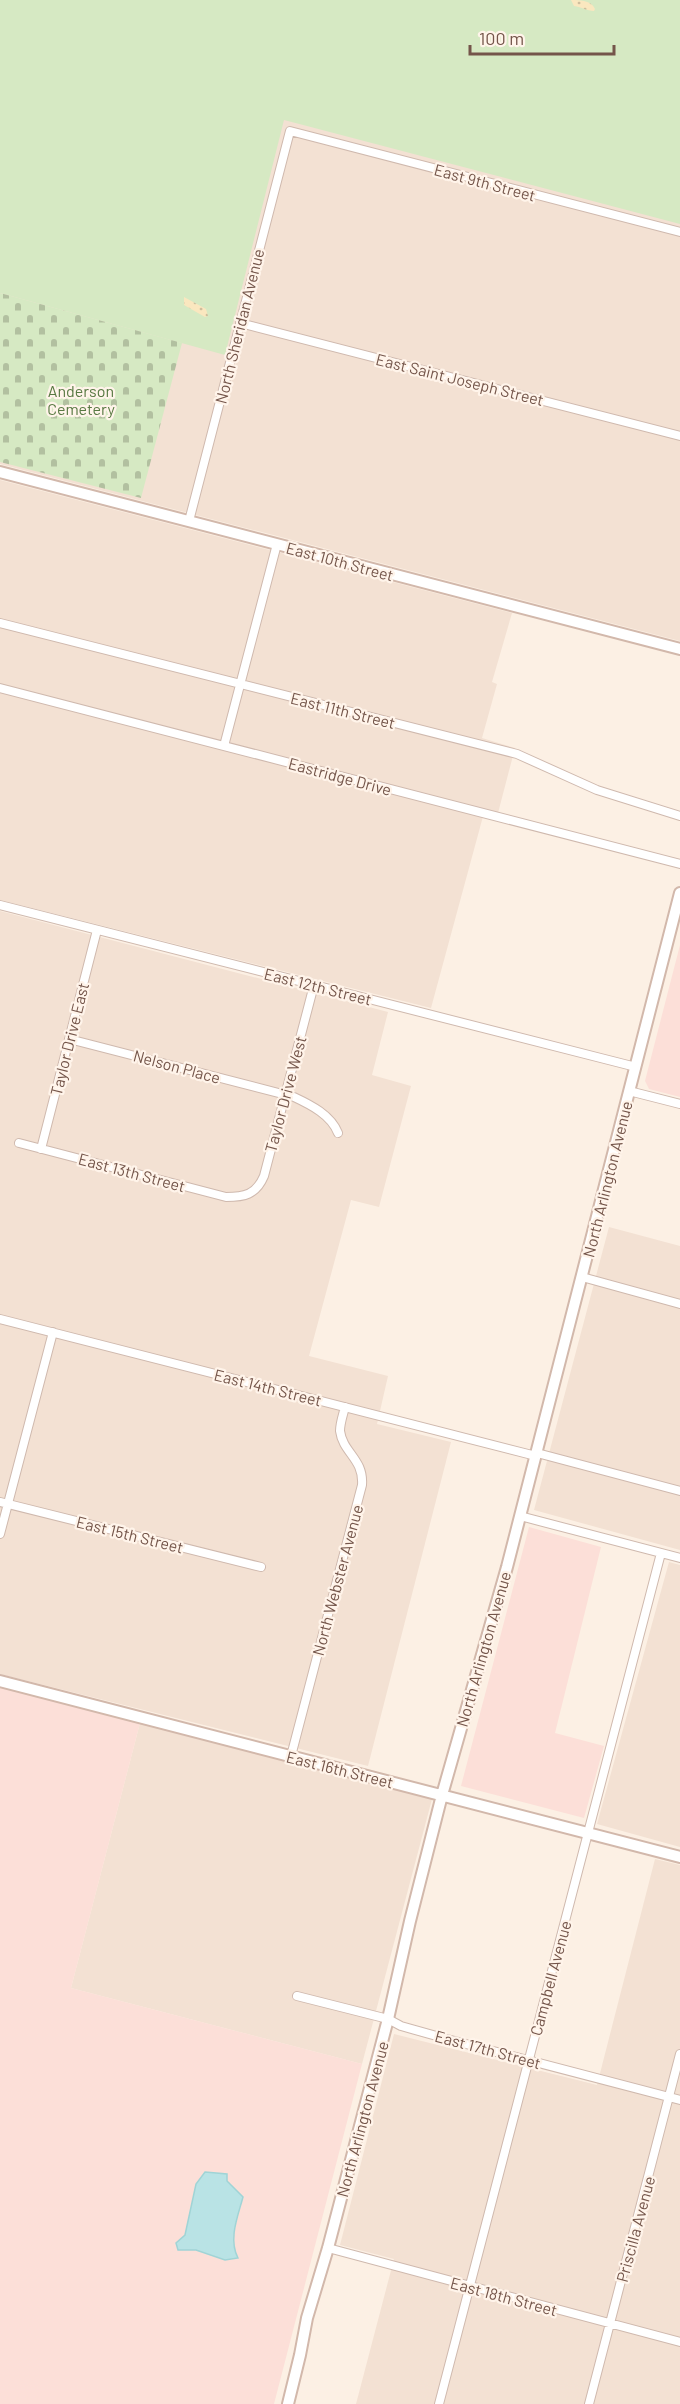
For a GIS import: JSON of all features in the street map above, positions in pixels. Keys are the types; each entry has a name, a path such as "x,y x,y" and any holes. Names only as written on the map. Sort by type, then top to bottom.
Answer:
{"main road":[{"name":"East 10th Street","path":"0,472 680,649"},
{"name":"North Arlington Avenue","path":"288,2404 307,2318 328,2248 388,2019 442,1795 537,1454 680,893"},
{"name":"East 16th Street","path":"0,1681 680,1857"}],"street":[{"name":"East 9th Street","path":"290,132 680,232"},
{"name":"North Sheridan Avenue","path":"189,521 290,132"},
{"name":"East Saint Joseph Street","path":"240,323 680,436"},
{"path":"224,746 277,544"},
{"name":"East 11th Street","path":"0,622 517,754 587,786 680,816"},
{"name":"Eastridge Drive","path":"0,688 680,864"},
{"name":"East 12th Street","path":"0,905 636,1067"},
{"name":"Taylor Drive East","path":"41,1149 98,930"},
{"name":"Taylor Drive West","path":"246,1196 256,1189 264,1176 314,985"},
{"name":"Nelson Place","path":"69,1039 285,1094 303,1101 324,1114 333,1123 338,1133"},
{"path":"630,1090 680,1104"},
{"name":"East 13th Street","path":"19,1143 226,1197 246,1196"},
{"path":"582,1276 680,1304"},
{"name":"East 14th Street","path":"0,1318 680,1491"},
{"path":"0,1533 4,1502 53,1332"},
{"name":"North Webster Avenue","path":"291,1756 362,1485 359,1463 345,1446 341,1436 341,1422 345,1407"},
{"name":"East 15th Street","path":"4,1502 261,1567"},
{"path":"520,1516 680,1558"},
{"name":"Campbell Avenue","path":"439,2404 661,1553"},
{"name":"East 17th Street","path":"297,1995 388,2019 401,2026 680,2100"},
{"name":"Priscilla Avenue","path":"589,2404 680,2054"},
{"name":"East 18th Street","path":"328,2248 680,2342"}],"shaded area":[{"path":"0,0 680,0 680,641 0,464"},
{"path":"0,480 512,613 492,682 497,684 482,738 515,748 498,813 485,809 431,1008 0,900"},
{"path":"0,911 388,1012 372,1075 411,1086 379,1207 351,1200 309,1356 388,1376 377,1424 451,1442 368,1766 0,1674"},
{"path":"680,945 680,1097 649,1089 645,1081"},
{"path":"609,1227 680,1246 680,1550 534,1510"},
{"path":"529,1527 601,1547 555,1733 604,1746 584,1818 461,1786"},
{"path":"669,1562 680,1565 680,1847 597,1824"},
{"path":"0,1687 140,1723 71,1988 362,2064 274,2404 0,2404"},
{"path":"140,1723 432,1799 362,2064 71,1988"},
{"path":"655,1859 680,1865 680,2404 356,2404 394,2259 340,2245 394,2034 597,2085"}],"green space":[{"path":"0,0 680,0 680,224 284,120 225,355 0,293"},
{"name":"Anderson Cemetery","path":"0,293 182,343 141,498 0,462"}],"sand":[{"path":"571,0 588,2 595,9 591,11 574,6"},
{"path":"184,297 206,309 208,316 205,317 184,305"}],"water":[{"path":"205,2172 227,2174 227,2181 243,2197 234,2235 238,2258 225,2260 196,2250 178,2250 176,2243 185,2235 196,2184"}]}
